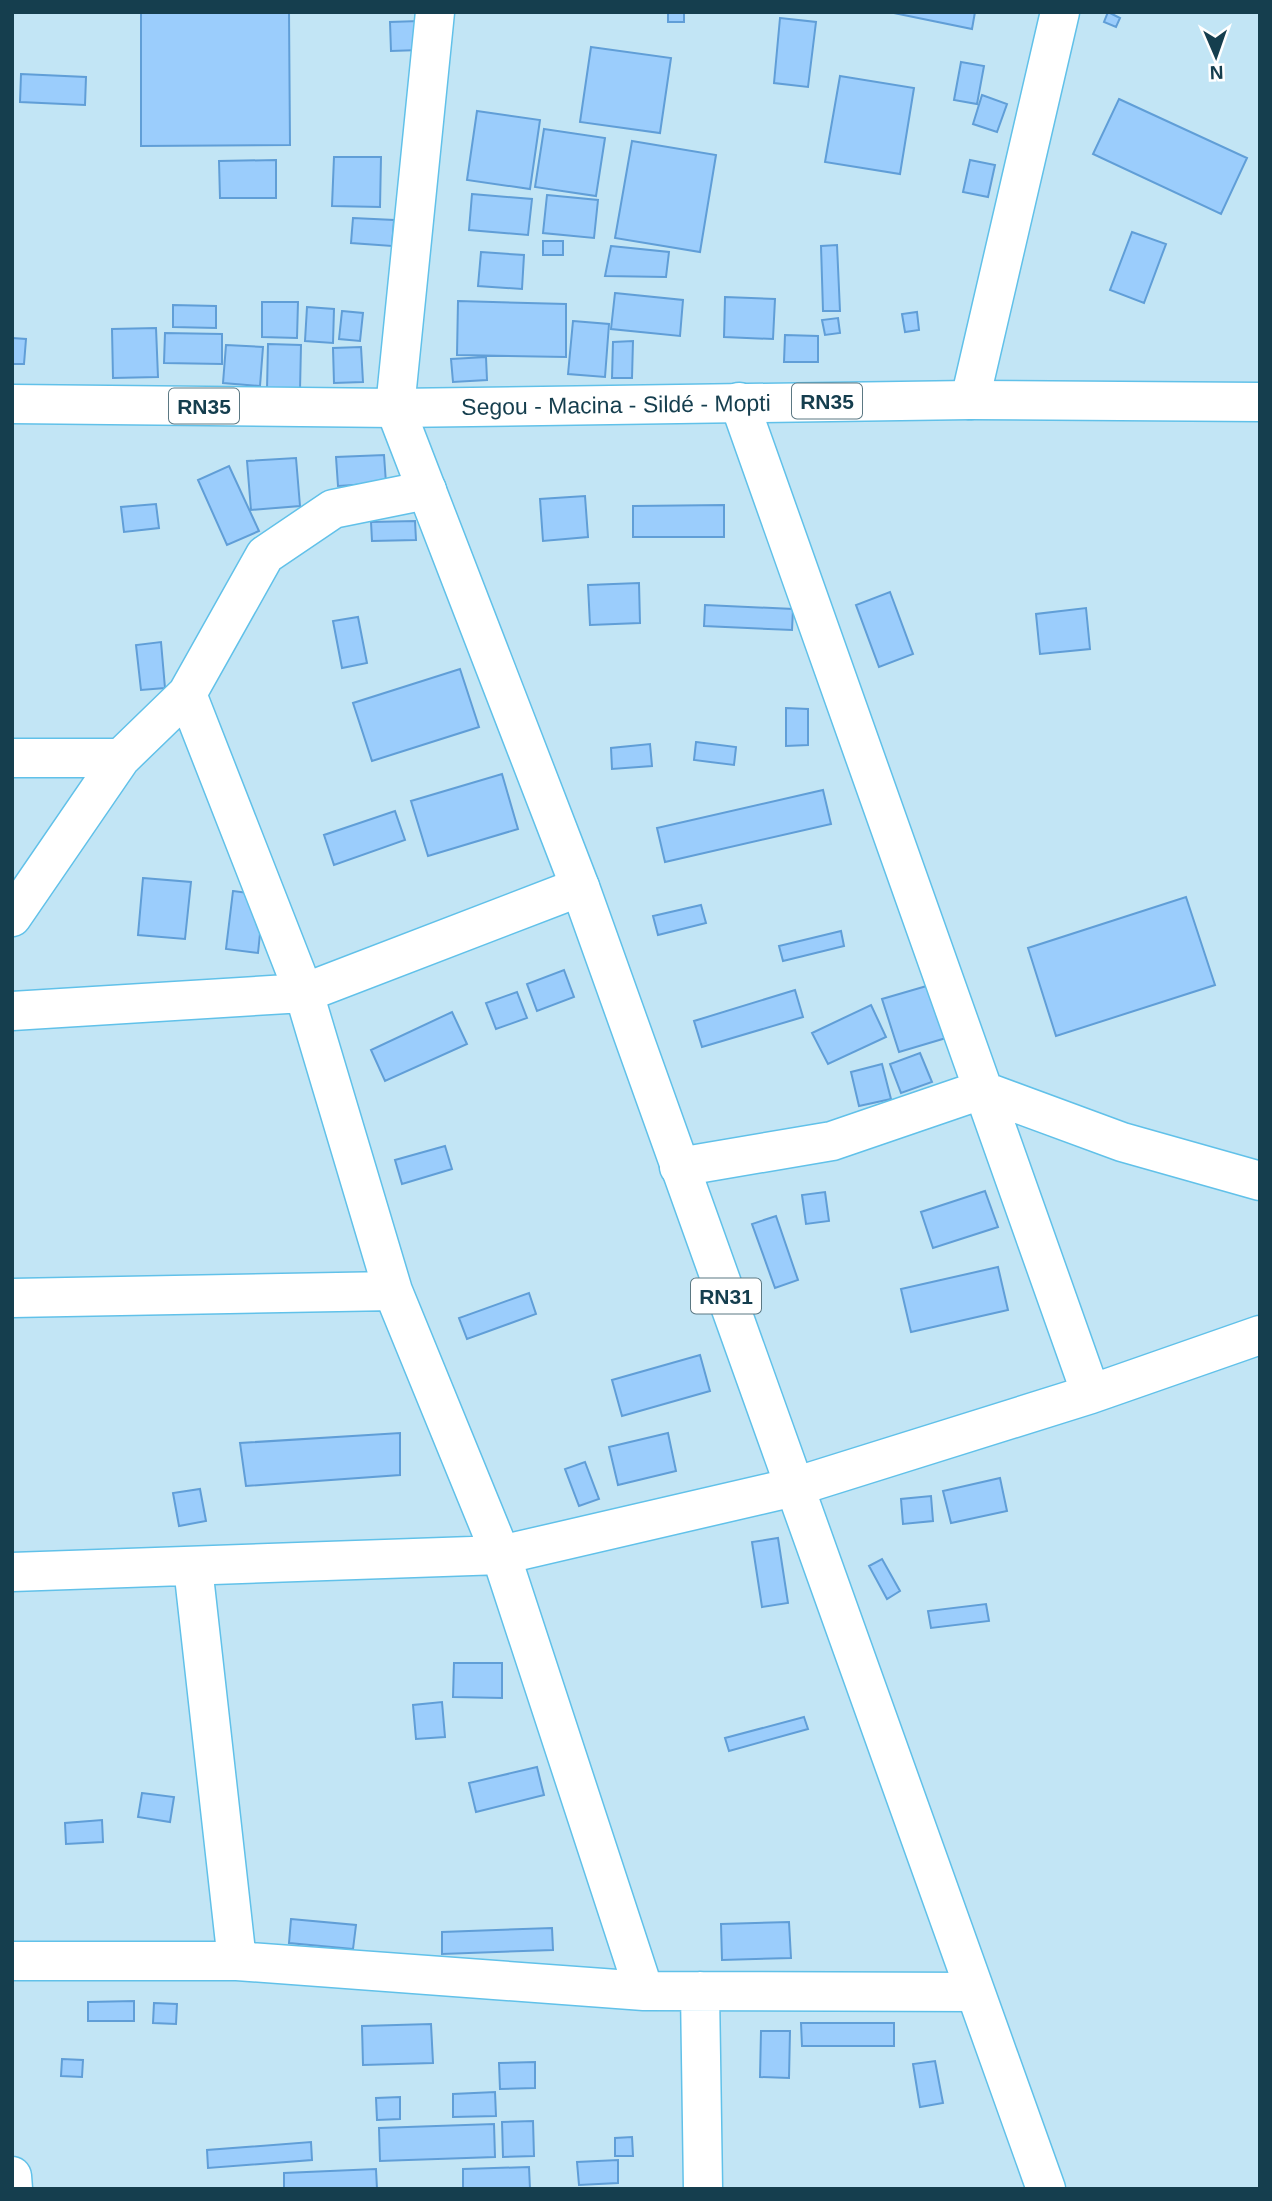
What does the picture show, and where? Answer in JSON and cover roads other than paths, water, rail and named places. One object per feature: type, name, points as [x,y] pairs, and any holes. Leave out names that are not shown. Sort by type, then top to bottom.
[{"type":"street","points":[[395,408],[435,12]]},
{"type":"street","points":[[970,400],[1060,12]]},
{"type":"street","name":"Segou - Macina - Sildé - Mopti","points":[[12,404],[395,408],[970,400],[1260,402]]},
{"type":"street","points":[[739,402],[1091,1395]]},
{"type":"street","name":"RN31","points":[[395,408],[580,887],[1046,2189]]},
{"type":"street","points":[[12,917],[121,758],[187,694],[265,555],[333,509],[427,490]]},
{"type":"street","points":[[187,694],[304,993],[393,1291],[502,1555],[644,1991]]},
{"type":"street","points":[[12,758],[121,758]]},
{"type":"street","points":[[12,1011],[304,993],[580,887]]},
{"type":"street","points":[[679,1167],[832,1140],[981,1090],[1122,1142],[1260,1181]]},
{"type":"street","points":[[12,1298],[393,1291]]},
{"type":"street","points":[[12,1572],[502,1555],[794,1487],[1091,1395],[1260,1335]]},
{"type":"street","points":[[193,1567],[237,1961]]},
{"type":"street","points":[[12,1961],[237,1961],[644,1991],[974,1992]]},
{"type":"street","points":[[699,1991],[703,2189]]},
{"type":"street","points":[[12,2176],[13,2189]]}]
